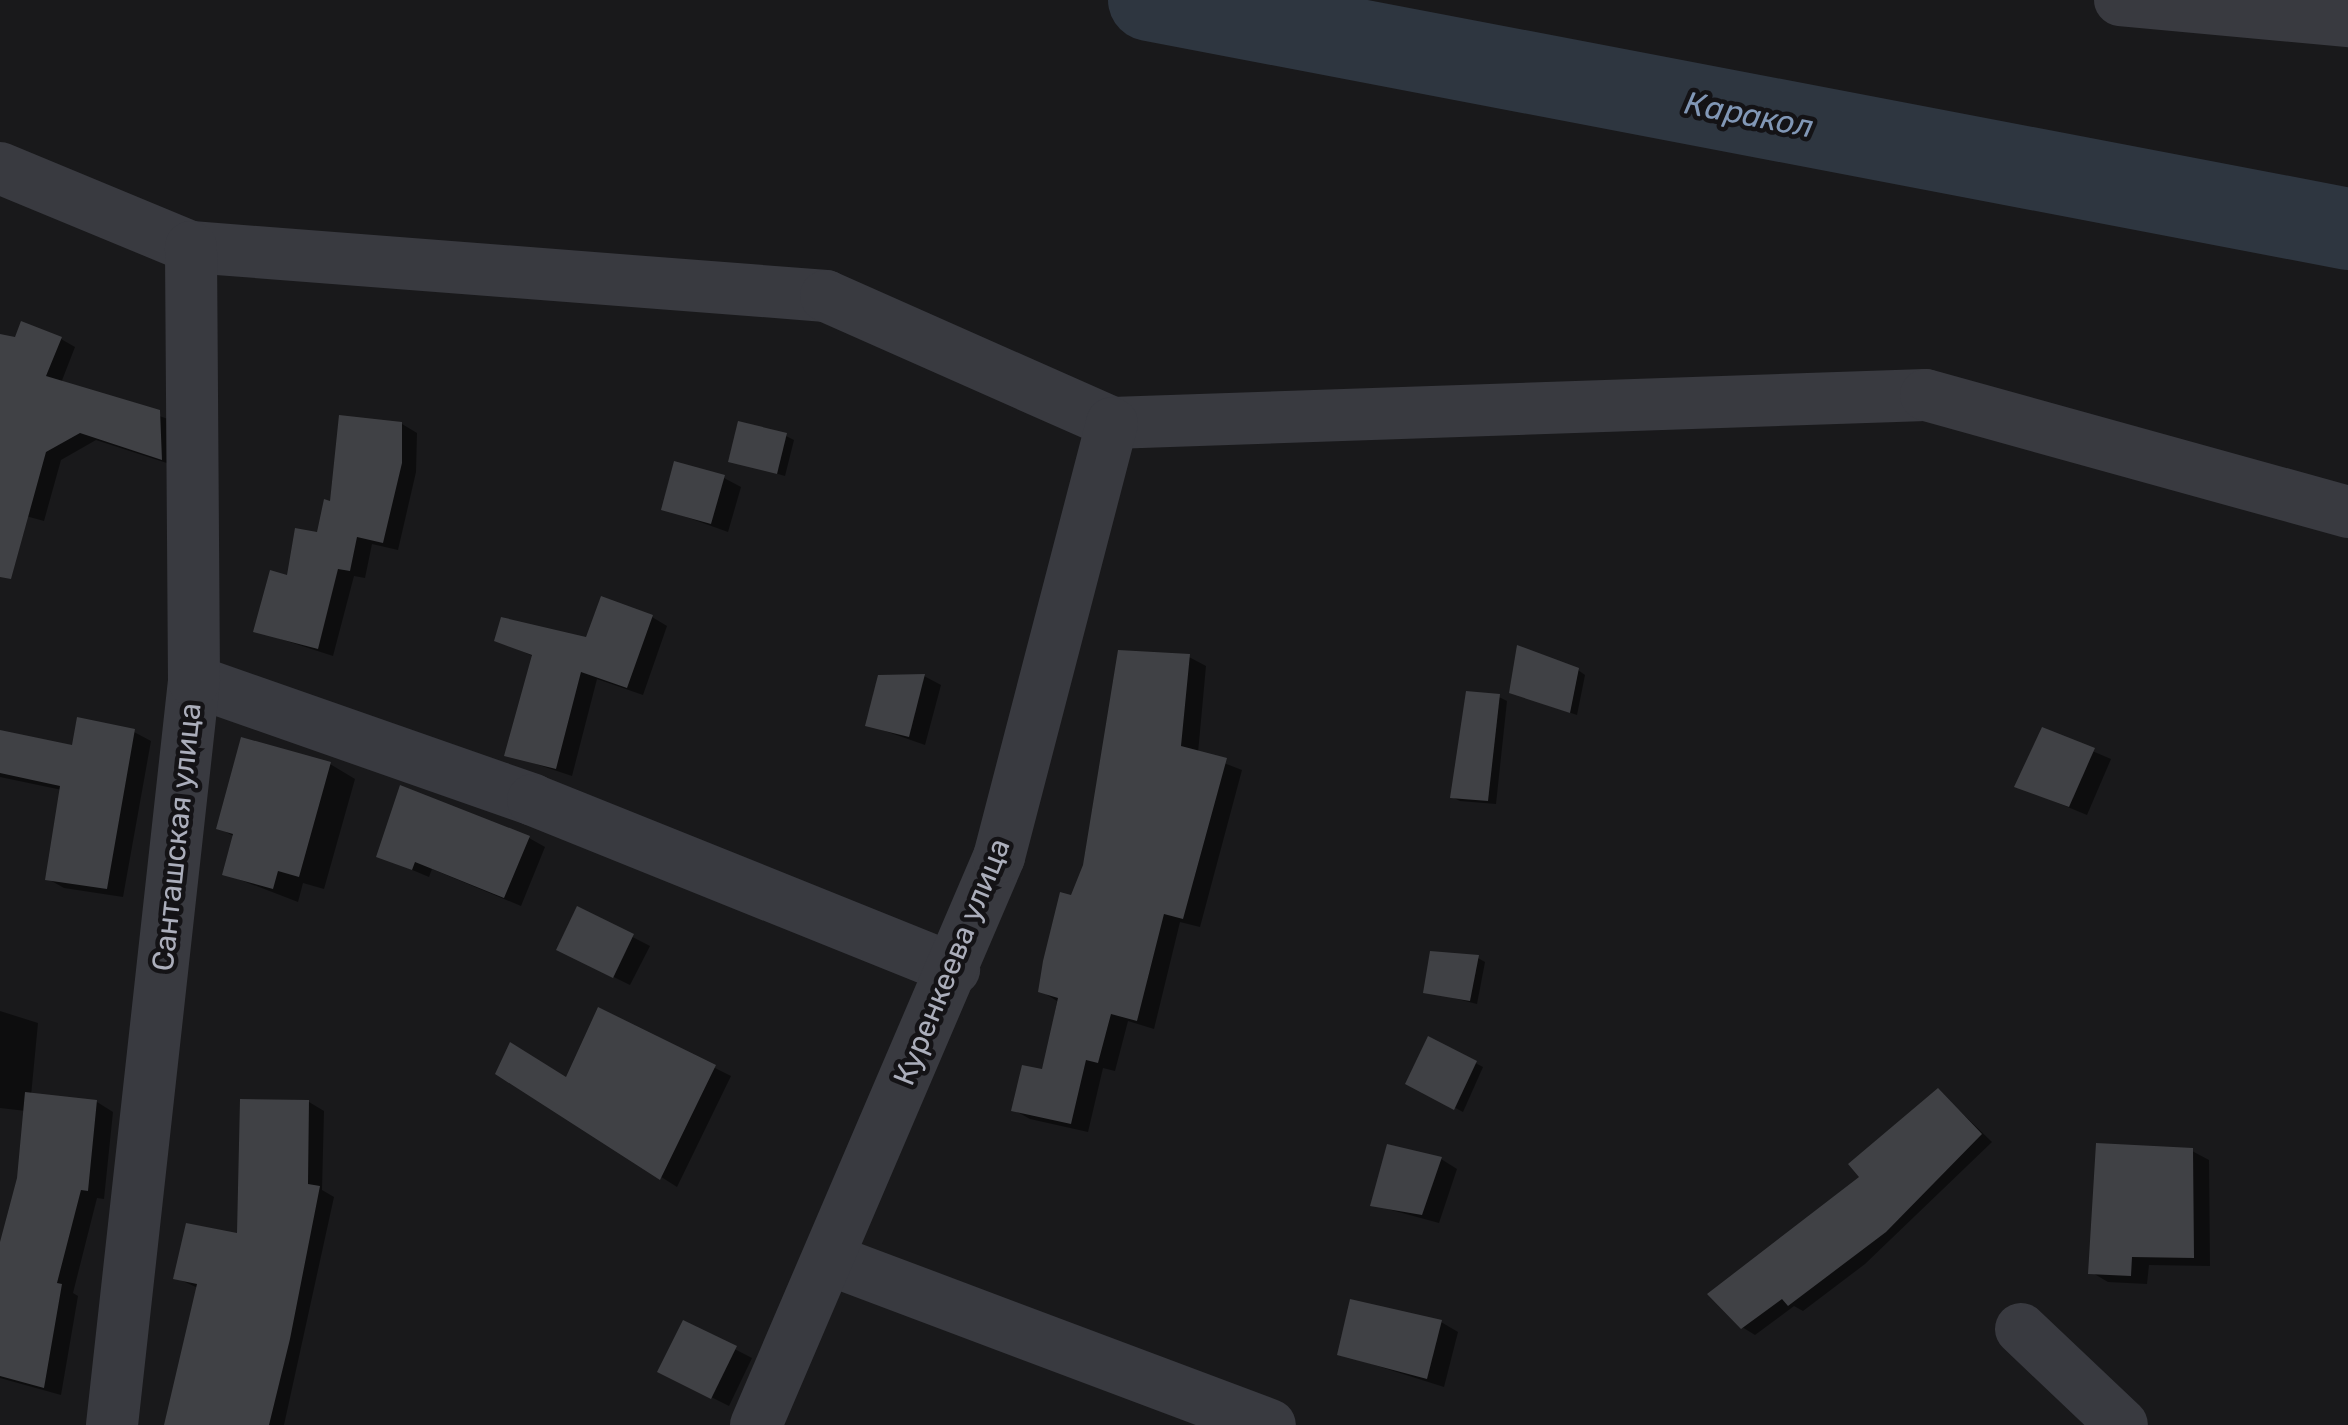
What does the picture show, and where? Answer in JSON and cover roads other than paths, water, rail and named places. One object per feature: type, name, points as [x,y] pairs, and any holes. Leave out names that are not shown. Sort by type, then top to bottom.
[{"type":"street","points":[[2120,0],[2348,22]]},
{"type":"street","points":[[0,168],[191,247],[826,296],[1112,423],[1926,395],[2348,512]]},
{"type":"street","name":"Санташская улица","points":[[112,1425],[194,681],[191,247]]},
{"type":"street","name":"Куренкеева улица","points":[[756,1425],[999,856],[1112,423]]},
{"type":"street","points":[[194,681],[533,800],[954,969]]},
{"type":"street","points":[[828,1259],[1270,1425]]},
{"type":"street","points":[[2021,1329],[2122,1425]]},
{"type":"waterway","name":"Каракол","points":[[1149,0],[2348,229]]}]
